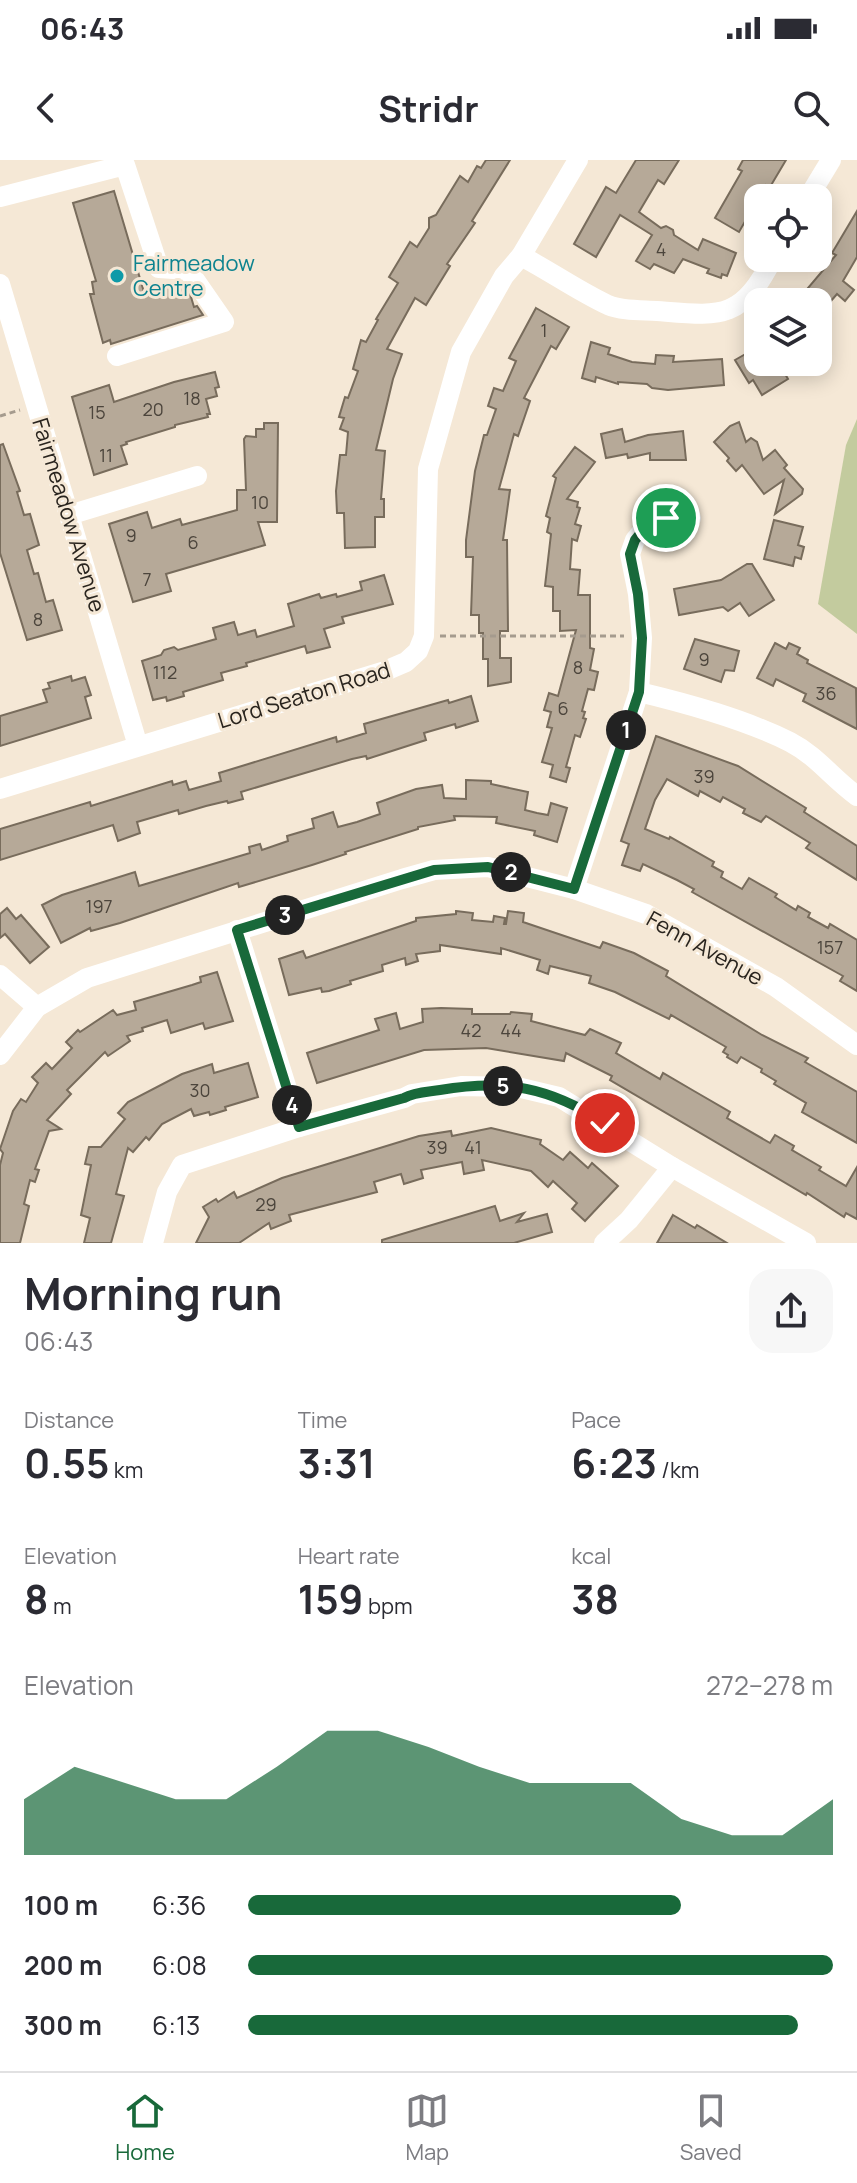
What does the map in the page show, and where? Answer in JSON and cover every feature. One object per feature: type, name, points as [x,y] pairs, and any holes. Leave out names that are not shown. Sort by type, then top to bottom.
[{"type":"street","points":[[424,636],[425,501],[431,455],[461,352],[504,276],[521,256],[578,160]]},
{"type":"street","points":[[816,184],[831,160]]},
{"type":"street","points":[[0,197],[125,165],[159,268],[188,270],[224,322],[117,356]]},
{"type":"street","points":[[521,256],[611,306],[700,315],[719,313],[737,306],[758,285],[765,272]]},
{"type":"street","name":"Fairmeadow Avenue","points":[[0,284],[138,746]]},
{"type":"street","points":[[69,515],[197,476]]},
{"type":"street","points":[[574,889],[639,692],[642,638],[630,554],[635,540],[644,529],[666,518],[691,518]]},
{"type":"street","name":"Lord Seaton Road","points":[[0,789],[385,671],[406,662],[418,651],[424,636]]},
{"type":"street","points":[[639,692],[690,705],[790,742],[822,763],[857,796]]},
{"type":"street","name":"Fenn Avenue","points":[[37,1007],[87,978],[110,969],[423,873],[463,866],[488,867],[574,889],[663,921],[776,987],[857,1045]]},
{"type":"street","points":[[237,930],[299,1127]]},
{"type":"street","points":[[0,975],[37,1007],[0,1055]]},
{"type":"street","points":[[153,1243],[167,1192],[182,1165],[412,1094],[461,1086],[517,1087],[559,1097],[672,1167],[806,1243]]},
{"type":"street","points":[[604,1243],[629,1220],[672,1167]]},
{"type":"path","points":[[424,636],[624,636]]},
{"type":"green space","points":[[857,419],[857,634],[818,604],[846,445]]},
{"type":"building","points":[[486,160],[510,160],[426,305],[415,298],[387,349],[402,354],[376,450],[385,451],[381,499],[384,499],[384,517],[375,517],[375,547],[345,548],[344,513],[337,513],[336,491],[340,455],[346,455],[348,432],[340,429],[344,418],[339,417],[358,371],[353,369],[361,340],[366,342],[398,283],[389,277],[410,242],[417,247],[429,228],[429,218],[436,215],[460,176],[468,182],[477,166],[481,168]]},
{"type":"building","points":[[636,160],[679,160],[664,184],[658,180],[639,212],[661,228],[666,226],[673,230],[674,235],[698,250],[703,239],[736,253],[727,276],[722,274],[721,278],[707,273],[709,269],[683,259],[674,273],[654,264],[650,269],[636,261],[652,235],[620,215],[596,257],[574,244],[606,187],[616,193]]},
{"type":"building","points":[[743,160],[786,160],[772,184],[744,184],[744,223],[739,232],[715,218],[742,171],[738,169]]},
{"type":"building","name":"Fairmeadow Centre","points":[[114,191],[144,292],[182,284],[194,307],[197,306],[203,315],[111,344],[110,340],[103,343],[90,294],[94,294],[92,282],[96,281],[73,203]]},
{"type":"building","points":[[857,211],[857,257],[843,281],[854,290],[845,301],[837,294],[832,300],[832,288],[808,288],[822,272],[832,272],[832,260],[836,255],[832,253]]},
{"type":"building","points":[[536,308],[569,327],[556,349],[551,346],[524,398],[530,401],[518,436],[514,434],[499,489],[510,490],[503,540],[507,540],[508,631],[500,631],[500,658],[511,658],[511,682],[488,686],[488,659],[483,659],[479,615],[471,615],[473,557],[466,557],[466,540],[475,471],[484,435],[487,435],[496,409],[488,406],[494,388],[503,391],[516,361],[509,358]]},
{"type":"building","points":[[591,342],[610,348],[608,354],[632,362],[655,364],[656,355],[674,356],[673,362],[722,359],[724,385],[668,390],[652,388],[647,384],[618,384],[596,377],[595,382],[582,378]]},
{"type":"building","points":[[744,355],[744,375],[735,360]]},
{"type":"building","points":[[215,372],[219,387],[215,388],[217,396],[206,399],[208,417],[126,442],[121,446],[127,464],[94,475],[72,397],[109,385],[114,402]]},
{"type":"building","points":[[745,376],[786,376],[788,379],[762,395],[753,380],[749,383]]},
{"type":"building","points":[[739,422],[746,442],[751,438],[757,442],[763,460],[775,450],[787,465],[784,468],[803,489],[802,494],[775,514],[784,480],[764,494],[742,465],[736,471],[714,442],[730,426]]},
{"type":"building","points":[[264,423],[278,423],[277,522],[258,522],[265,545],[166,574],[171,591],[133,602],[109,524],[147,512],[152,528],[180,519],[182,525],[237,510],[237,490],[246,490],[244,439],[246,436],[256,437],[256,429],[264,429]]},
{"type":"building","points":[[622,429],[625,442],[648,435],[683,431],[686,460],[650,460],[650,453],[628,458],[627,454],[606,458],[601,434]]},
{"type":"building","points":[[3,444],[20,491],[17,492],[24,515],[30,514],[39,545],[27,550],[34,574],[38,573],[46,602],[53,600],[62,630],[27,640],[0,553],[0,445]]},
{"type":"building","points":[[575,447],[595,462],[567,499],[578,502],[577,507],[580,508],[575,524],[581,526],[577,541],[572,539],[570,569],[580,570],[578,595],[590,595],[590,648],[594,649],[590,670],[598,672],[594,690],[588,689],[582,711],[586,719],[580,737],[575,735],[566,767],[570,768],[566,782],[550,777],[553,765],[542,762],[552,728],[547,727],[551,712],[544,710],[549,693],[558,696],[576,630],[560,631],[560,611],[553,611],[553,587],[545,586],[551,534],[547,532],[550,518],[546,516],[556,478],[553,476]]},
{"type":"building","points":[[774,520],[803,527],[798,545],[804,547],[801,559],[795,557],[793,566],[764,559]]},
{"type":"building","points":[[752,564],[774,600],[749,616],[740,603],[728,611],[723,607],[679,615],[674,589],[721,580]]},
{"type":"building","points":[[384,575],[393,604],[342,617],[344,623],[324,629],[330,647],[307,653],[305,646],[246,663],[247,666],[221,673],[223,680],[183,692],[184,696],[167,701],[166,697],[153,700],[142,661],[174,647],[178,650],[216,639],[213,628],[234,622],[238,635],[255,630],[257,637],[294,626],[288,604],[319,594],[321,598],[336,594],[337,597],[362,590],[360,582]]},
{"type":"building","points":[[695,639],[739,651],[734,671],[725,670],[721,682],[684,669]]},
{"type":"building","points":[[775,643],[786,649],[789,643],[800,648],[797,654],[808,660],[807,663],[856,688],[857,729],[803,701],[806,694],[776,679],[773,686],[757,678]]},
{"type":"building","points":[[71,676],[72,681],[85,677],[91,695],[85,697],[91,718],[0,746],[0,716],[47,702],[43,690],[50,688],[48,683]]},
{"type":"building","points":[[471,696],[478,721],[424,733],[426,740],[241,792],[243,799],[179,814],[178,810],[137,822],[140,833],[118,841],[113,825],[0,860],[0,829],[172,781],[173,785],[186,781],[189,790],[221,781],[219,773],[336,737],[337,742],[366,733],[364,724]]},
{"type":"building","points":[[656,736],[738,766],[806,808],[804,812],[857,846],[857,880],[806,848],[810,843],[766,816],[761,822],[723,797],[720,802],[700,791],[698,796],[667,779],[655,800],[645,829],[670,837],[714,862],[712,866],[723,872],[721,877],[742,889],[749,878],[777,894],[775,897],[796,910],[798,906],[810,913],[808,917],[828,928],[830,924],[857,940],[857,991],[840,981],[843,976],[692,892],[694,889],[643,864],[640,871],[622,865],[629,844],[621,841]]},
{"type":"building","points":[[466,780],[491,781],[491,784],[528,792],[525,810],[548,815],[551,803],[567,808],[557,842],[534,835],[535,831],[496,823],[497,817],[454,816],[455,820],[418,827],[312,865],[239,887],[238,883],[120,923],[91,931],[90,928],[61,943],[42,905],[62,895],[135,872],[139,886],[250,853],[249,847],[260,844],[262,850],[288,841],[287,836],[314,828],[312,819],[333,812],[338,827],[357,822],[380,814],[377,803],[416,789],[442,785],[444,798],[466,799]]},
{"type":"building","points":[[7,908],[16,919],[21,915],[49,947],[30,963],[5,934],[0,938],[0,914]]},
{"type":"building","points":[[456,911],[473,913],[472,920],[493,922],[494,916],[505,918],[504,924],[508,911],[524,913],[523,922],[600,948],[603,942],[634,953],[668,971],[666,976],[762,1035],[808,1058],[805,1062],[857,1092],[857,1143],[802,1112],[806,1103],[774,1084],[776,1081],[761,1072],[762,1069],[741,1057],[737,1063],[723,1052],[726,1047],[671,1015],[669,1019],[615,992],[589,983],[591,976],[550,966],[548,974],[537,970],[540,960],[501,948],[501,954],[440,945],[440,951],[416,954],[418,961],[406,965],[405,958],[382,965],[383,971],[350,981],[351,984],[329,991],[322,992],[321,988],[289,995],[279,959],[303,951],[306,958],[416,921],[416,918],[456,914]]},
{"type":"building","points":[[217,972],[233,1021],[205,1029],[203,1023],[171,1033],[167,1020],[142,1028],[143,1031],[127,1036],[130,1041],[108,1056],[105,1052],[67,1090],[71,1094],[47,1120],[61,1129],[49,1131],[35,1169],[39,1170],[35,1182],[30,1180],[24,1204],[29,1206],[20,1243],[0,1243],[0,1165],[3,1153],[0,1149],[13,1111],[21,1099],[26,1102],[38,1083],[32,1077],[46,1063],[52,1069],[72,1048],[66,1042],[78,1030],[80,1032],[113,1010],[117,1015],[136,1010],[134,1002],[201,982],[200,977]]},
{"type":"building","points":[[422,1009],[472,1009],[472,1014],[532,1014],[531,1021],[585,1035],[590,1029],[621,1043],[616,1053],[660,1079],[663,1073],[730,1112],[727,1118],[770,1143],[775,1135],[794,1146],[792,1150],[821,1167],[819,1170],[846,1186],[857,1167],[857,1219],[846,1213],[844,1217],[610,1080],[612,1076],[566,1053],[564,1061],[486,1048],[424,1050],[317,1083],[307,1053],[379,1030],[375,1019],[396,1013],[400,1029],[423,1022]]},
{"type":"building","points":[[248,1063],[258,1097],[210,1115],[209,1112],[194,1116],[191,1109],[162,1124],[149,1140],[146,1137],[133,1152],[128,1148],[116,1194],[124,1196],[111,1243],[84,1243],[90,1218],[81,1215],[91,1165],[85,1164],[89,1147],[101,1147],[125,1119],[118,1113],[128,1102],[182,1074],[212,1064],[214,1073]]},
{"type":"building","points":[[491,1128],[541,1140],[540,1144],[563,1160],[570,1152],[588,1168],[592,1163],[618,1186],[585,1221],[572,1209],[577,1203],[553,1181],[548,1187],[531,1171],[482,1160],[484,1170],[464,1174],[462,1162],[421,1170],[423,1178],[404,1184],[401,1174],[374,1182],[377,1192],[289,1215],[291,1221],[271,1229],[269,1223],[239,1243],[196,1243],[209,1217],[203,1207],[216,1199],[218,1202],[234,1192],[237,1198],[282,1178],[419,1136],[451,1131],[452,1136]]},
{"type":"building","points":[[495,1206],[500,1221],[524,1213],[517,1222],[547,1214],[552,1232],[514,1243],[382,1243],[382,1240]]},
{"type":"building","points":[[673,1215],[695,1228],[697,1225],[727,1243],[657,1243]]},
{"type":"place","name":"Fairmeadow Centre","points":[[117,276]]},
{"type":"route","points":[[605,1123],[559,1097],[535,1089],[461,1086],[412,1094],[299,1127],[237,930],[402,879],[463,866],[488,867],[574,889],[639,692],[642,638],[630,554],[635,540],[644,529],[666,518]]}]
